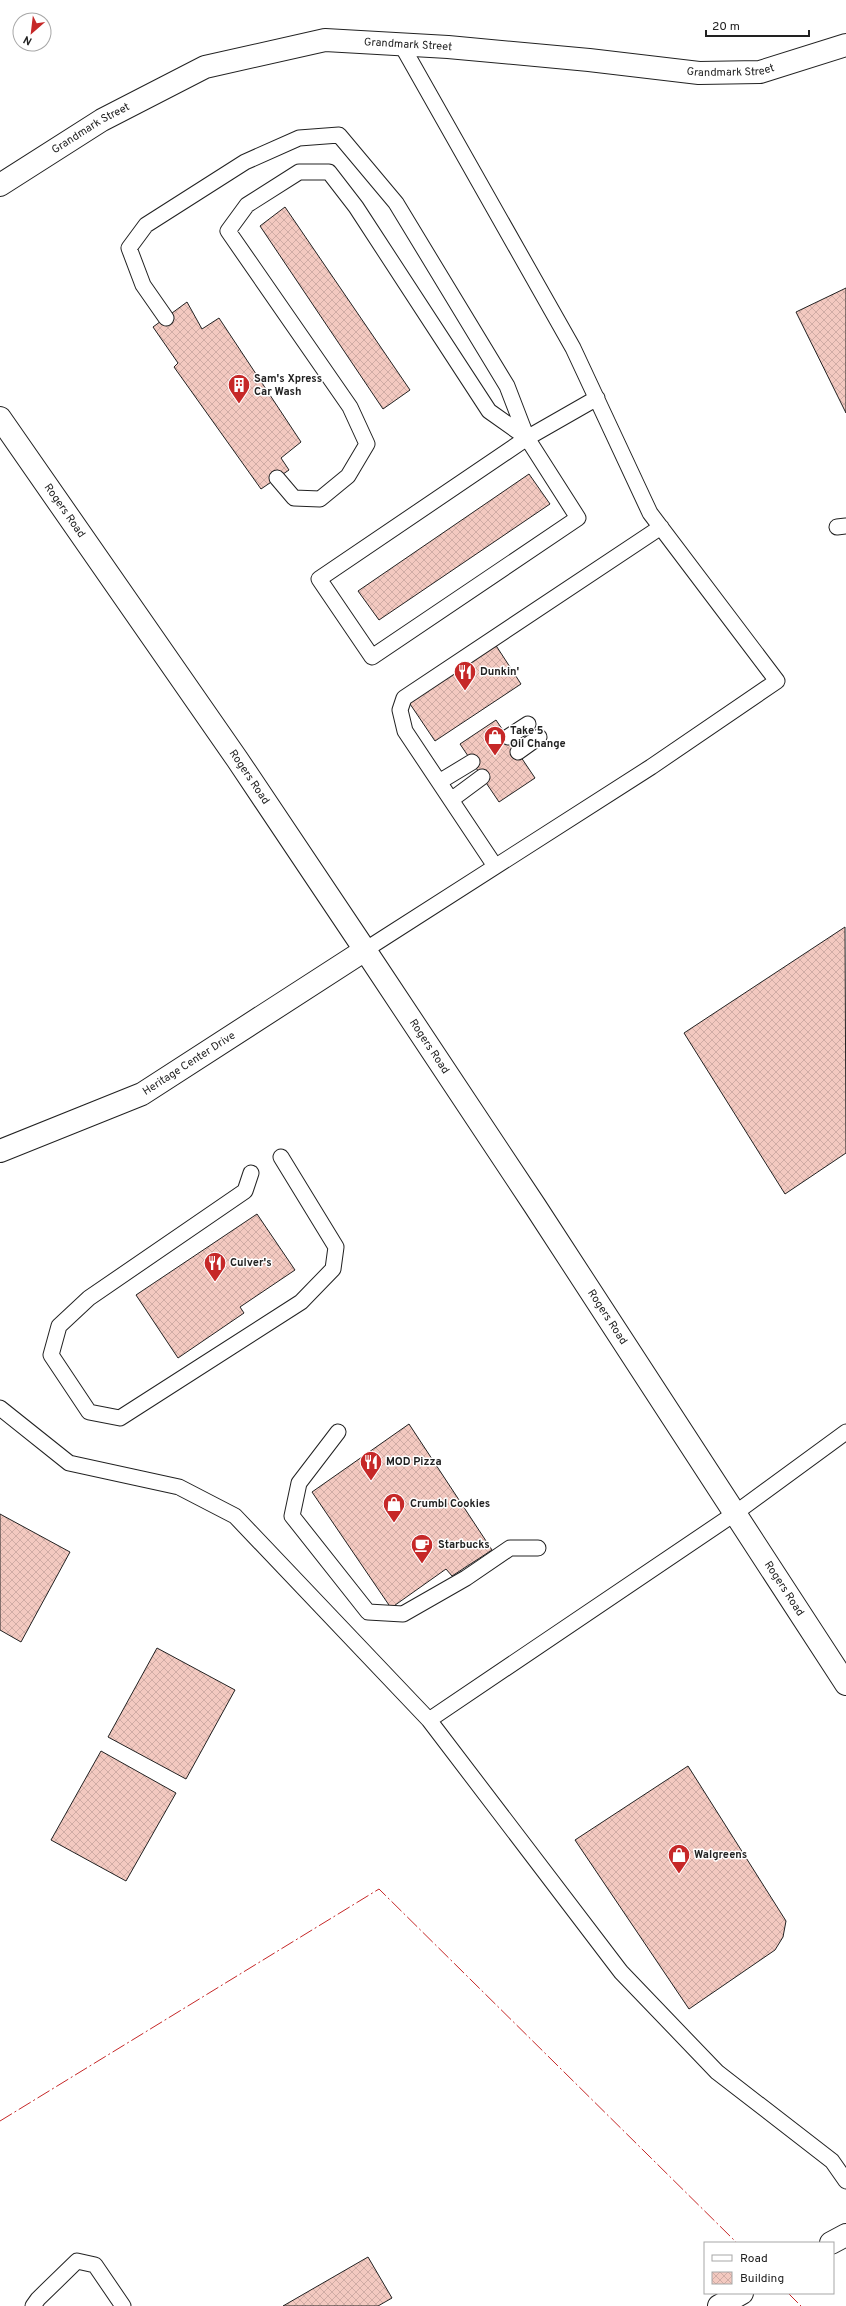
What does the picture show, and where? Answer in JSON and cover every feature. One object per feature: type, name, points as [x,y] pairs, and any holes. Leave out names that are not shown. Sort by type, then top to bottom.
[{"type":"main road","name":"Grandmark Street","points":[[0,185],[102,120],[205,68],[325,40],[401,44],[589,60],[699,73],[760,72],[846,45]]},
{"type":"main road","name":"Rogers Road","points":[[0,418],[237,759],[365,950],[535,1206],[846,1684]]},
{"type":"main road","name":"Heritage Center Drive","points":[[0,1151],[142,1094],[365,950]]},
{"type":"main road","points":[[833,2242],[846,2235]]},
{"type":"main road","points":[[719,2306],[740,2294]]},
{"type":"lane","points":[[365,950],[652,767],[777,681],[650,513],[573,348],[401,44]]},
{"type":"lane","points":[[166,318],[143,285],[129,248],[146,225],[245,162],[299,138],[339,135],[396,203],[507,386],[527,438],[578,518],[372,657],[320,579],[527,438],[597,398]]},
{"type":"lane","points":[[277,478],[294,498],[320,499],[348,476],[367,444],[350,407],[228,231],[247,205],[299,172],[329,172],[356,207],[489,411],[527,438]]},
{"type":"lane","points":[[496,866],[405,731],[400,710],[404,698],[661,527]]},
{"type":"lane","points":[[508,737],[528,724]]},
{"type":"lane","points":[[518,752],[539,736]]},
{"type":"lane","points":[[439,782],[472,762]]},
{"type":"lane","points":[[451,800],[482,777]]},
{"type":"lane","points":[[250,1173],[245,1191],[89,1298],[58,1326],[51,1355],[89,1412],[120,1418],[302,1302],[333,1269],[336,1247],[281,1157]]},
{"type":"lane","points":[[0,1408],[69,1463],[178,1487],[234,1516],[429,1720],[621,1972],[717,2072],[832,2161],[846,2181]]},
{"type":"lane","points":[[338,1432],[299,1483],[292,1516],[368,1612],[403,1614],[466,1578],[510,1548],[538,1548]]},
{"type":"lane","points":[[429,1720],[734,1514],[846,1432]]},
{"type":"lane","points":[[33,2306],[38,2299],[77,2261],[95,2265],[123,2306]]},
{"type":"building","points":[[285,207],[410,390],[383,409],[260,226]]},
{"type":"building","points":[[846,288],[846,413],[796,312]]},
{"type":"building","name":"Sam's Xpress Car Wash","points":[[187,302],[202,329],[219,318],[301,442],[281,458],[289,470],[261,489],[174,367],[178,363],[153,327]]},
{"type":"building","points":[[529,474],[550,504],[379,620],[358,591]]},
{"type":"building","name":"Dunkin'","points":[[495,644],[521,684],[435,741],[408,701]]},
{"type":"building","name":"Take 5 Oil Change","points":[[496,720],[535,778],[499,802],[460,744]]},
{"type":"building","points":[[845,927],[846,1153],[785,1194],[684,1033]]},
{"type":"building","name":"Culver's","points":[[257,1214],[295,1270],[240,1307],[244,1313],[178,1358],[136,1295]]},
{"type":"building","points":[[409,1424],[492,1550],[452,1576],[446,1569],[391,1608],[312,1492]]},
{"type":"building","points":[[0,1514],[70,1552],[21,1642],[0,1630]]},
{"type":"building","points":[[157,1648],[235,1690],[186,1779],[108,1737]]},
{"type":"building","points":[[101,1751],[176,1793],[126,1881],[51,1840]]},
{"type":"building","name":"Walgreens","points":[[688,1766],[786,1921],[783,1937],[775,1950],[689,2009],[575,1840]]},
{"type":"building","points":[[368,2257],[392,2298],[378,2306],[283,2306]]},
{"type":"power","points":[[0,2121],[379,1889],[736,2242]]},
{"type":"power","points":[[789,2294],[801,2306]]},
{"type":"place","name":"Sam's Xpress Car Wash","points":[[239,404]]},
{"type":"place","name":"Dunkin'","points":[[465,692]]},
{"type":"place","name":"Take 5 Oil Change","points":[[495,756]]},
{"type":"place","name":"Culver's","points":[[215,1282]]},
{"type":"place","name":"MOD Pizza","points":[[371,1482]]},
{"type":"place","name":"Crumbl Cookies","points":[[394,1524]]},
{"type":"place","name":"Starbucks","points":[[422,1564]]},
{"type":"place","name":"Walgreens","points":[[679,1874]]}]
